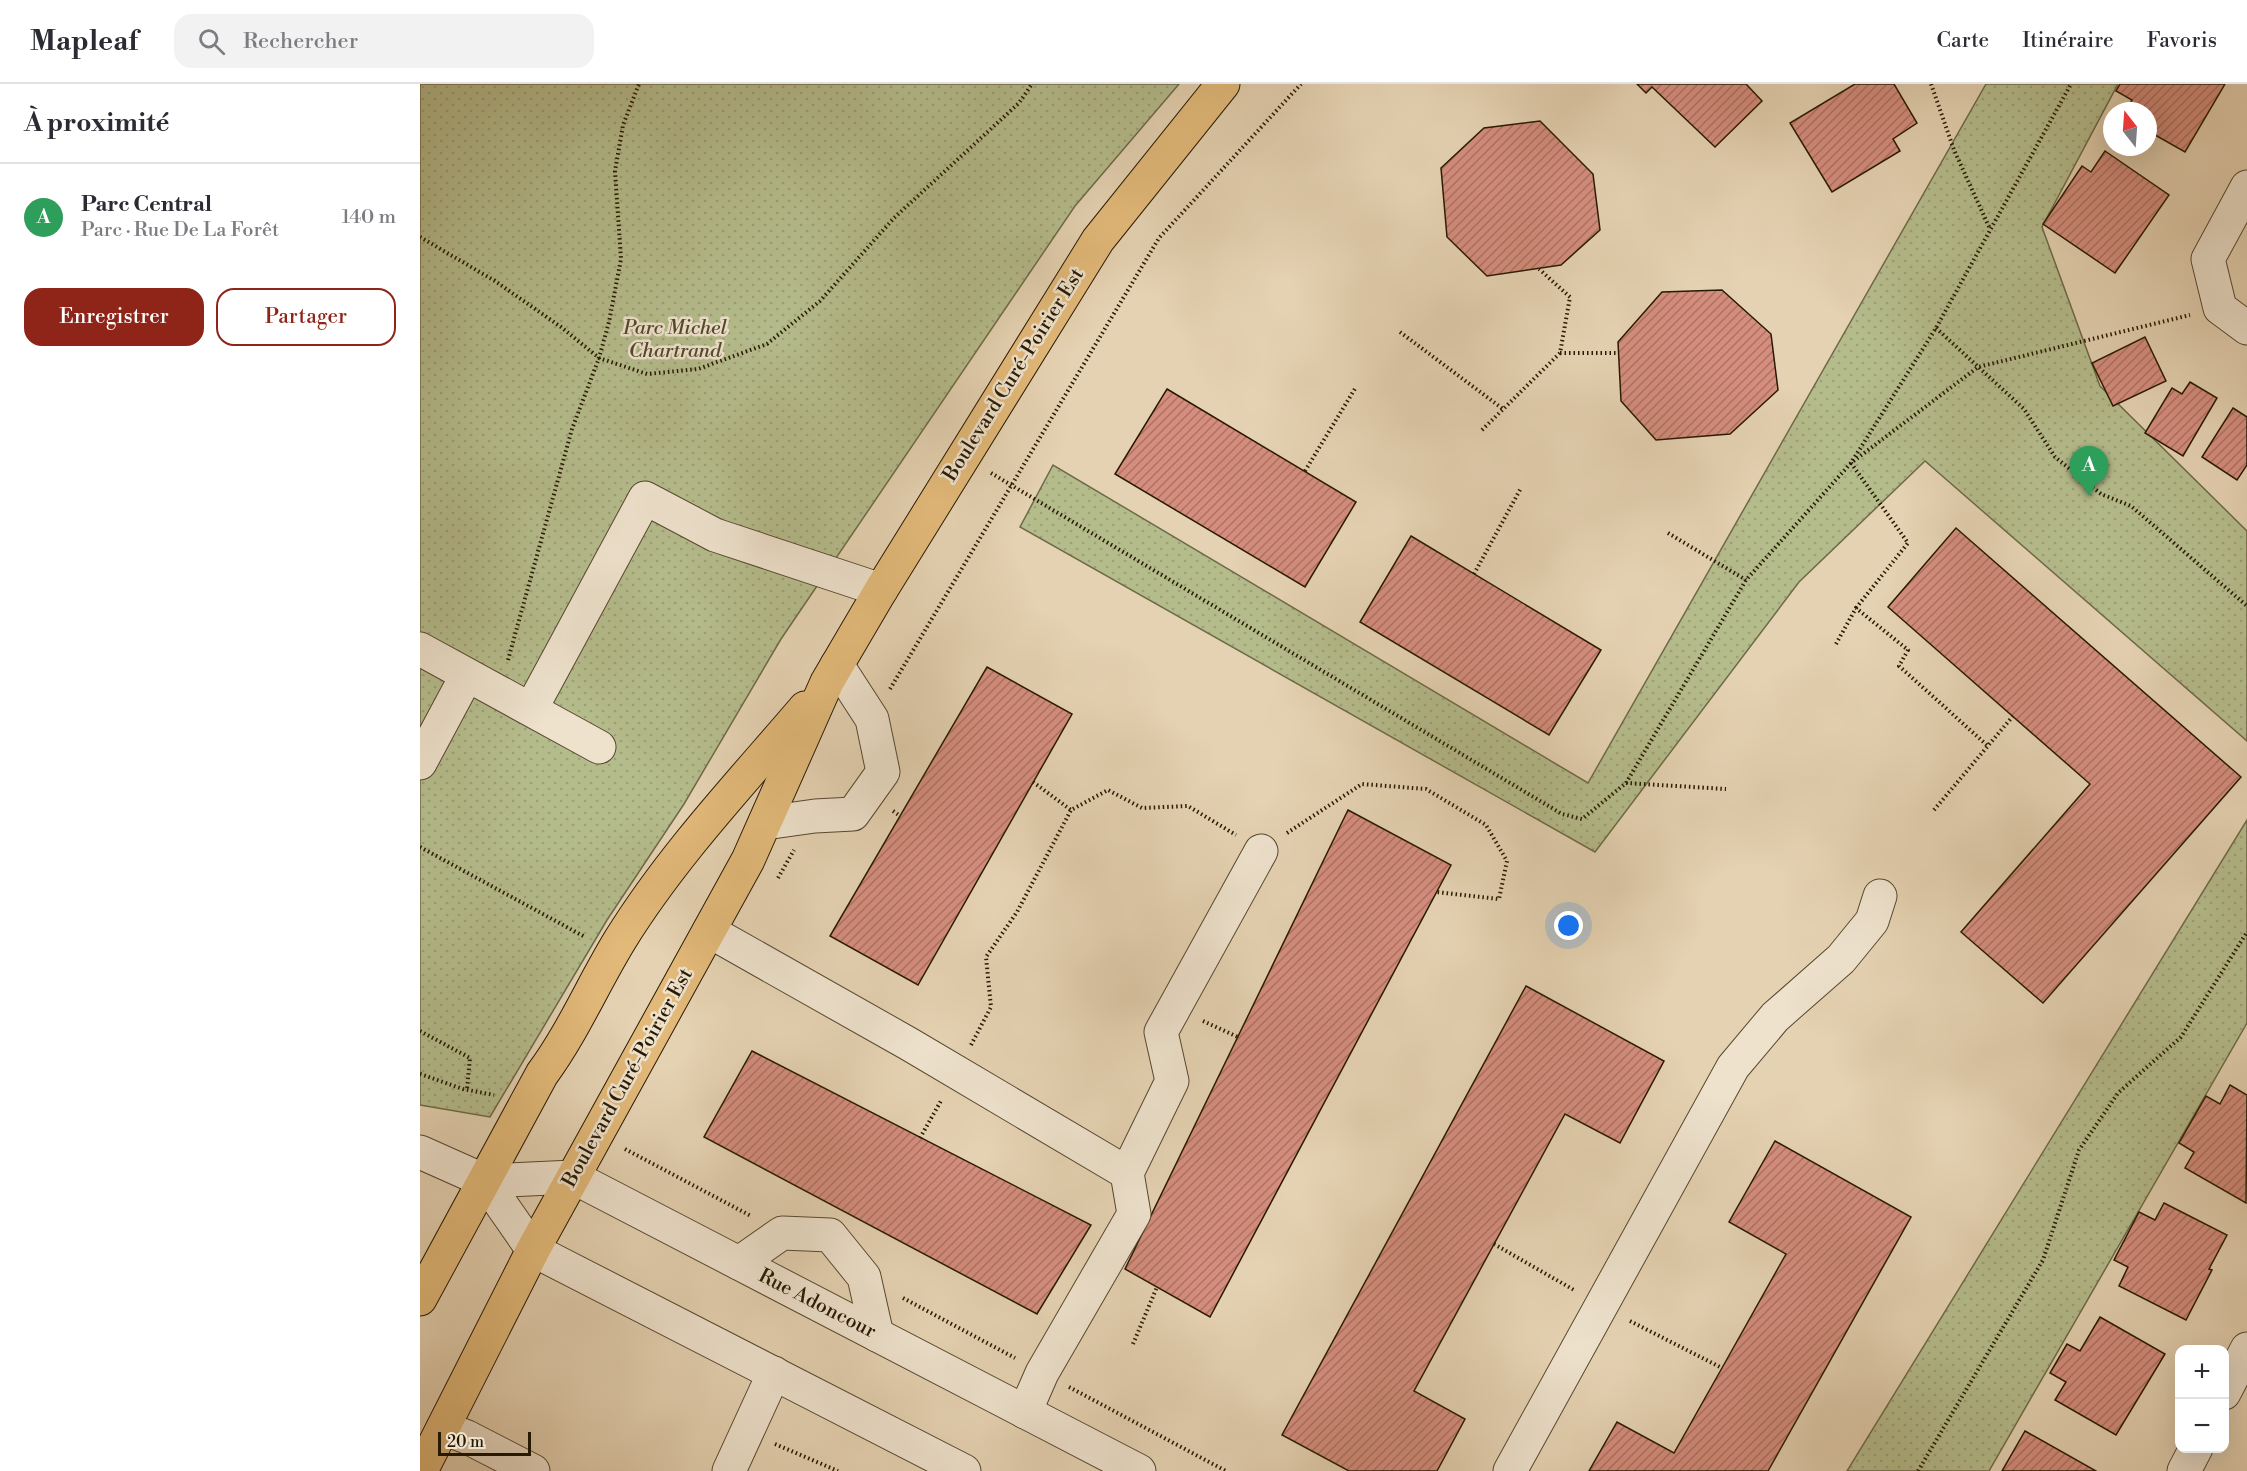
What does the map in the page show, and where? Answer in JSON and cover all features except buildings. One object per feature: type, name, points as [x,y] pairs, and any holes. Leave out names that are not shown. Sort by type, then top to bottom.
[{"type":"main road","name":"Boulevard Curé-Poirier Est","points":[[422,1471],[533,1250],[748,860],[832,674],[881,590],[1098,240],[1223,84]]},
{"type":"main road","name":"Boulevard Curé-Poirier Est","points":[[420,1299],[542,1074],[556,1056],[613,953],[678,857],[832,674]]},
{"type":"street","points":[[2247,187],[2208,259],[2220,308],[2247,328]]},
{"type":"street","points":[[531,710],[645,498],[715,536],[881,590]]},
{"type":"street","points":[[420,649],[599,747]]},
{"type":"street","points":[[765,823],[815,816],[853,814],[883,772],[872,719],[832,674]]},
{"type":"street","points":[[420,762],[467,675]]},
{"type":"street","points":[[1025,1412],[1042,1373],[1134,1214],[1127,1173],[1172,1081],[1161,1032],[1261,851]]},
{"type":"street","points":[[1510,1471],[1733,1067],[1775,1017],[1841,959],[1872,921],[1880,896]]},
{"type":"street","points":[[709,931],[957,1072],[1127,1173]]},
{"type":"street","name":"Rue Adoncour","points":[[420,1152],[485,1181],[573,1177],[1139,1471]]},
{"type":"street","points":[[485,1181],[533,1250],[964,1471]]},
{"type":"street","points":[[739,1263],[782,1233],[830,1235],[864,1277],[877,1335]]},
{"type":"street","points":[[2229,1383],[2247,1349]]},
{"type":"street","points":[[729,1471],[774,1373]]},
{"type":"street","points":[[443,1428],[467,1437],[533,1471]]},
{"type":"street","points":[[2184,1471],[2194,1453]]},
{"type":"path","points":[[499,692],[572,429],[609,322],[621,259],[615,171],[623,125],[639,84]]},
{"type":"path","points":[[420,237],[495,281],[561,327],[598,358],[646,374],[698,369],[767,344],[820,301],[894,218],[1019,103],[1032,84]]},
{"type":"path","points":[[1930,84],[1954,150],[1990,230]]},
{"type":"path","points":[[1011,486],[1562,814],[1582,819],[1626,783],[1746,580],[1851,463],[1936,328],[2071,84]]},
{"type":"path","points":[[1482,430],[1560,353],[1570,297],[1539,268]]},
{"type":"path","points":[[1851,463],[1978,366],[2220,308]]},
{"type":"path","points":[[1936,328],[2024,409],[2055,457],[2101,494],[2131,507],[2247,606]]},
{"type":"path","points":[[1400,332],[1503,409]]},
{"type":"path","points":[[1560,353],[1619,353]]},
{"type":"path","points":[[1305,471],[1356,387]]},
{"type":"path","points":[[1836,644],[1856,608],[1908,543],[1851,463]]},
{"type":"path","points":[[1474,574],[1521,488]]},
{"type":"path","points":[[1668,533],[1746,580]]},
{"type":"path","points":[[1856,608],[1908,650],[1899,666],[1988,746]]},
{"type":"path","points":[[1934,810],[2013,716]]},
{"type":"path","points":[[1033,782],[1071,810]]},
{"type":"path","points":[[1626,783],[1726,789]]},
{"type":"path","points":[[920,1138],[991,1007],[986,957],[1017,912],[1071,810],[1108,790],[1142,808],[1188,806],[1261,851],[1362,784],[1426,789],[1486,825],[1507,861],[1499,899],[1436,892]]},
{"type":"path","points":[[420,847],[613,953]]},
{"type":"path","points":[[1918,1471],[2043,1260],[2079,1150],[2118,1093],[2181,1037],[2247,932]]},
{"type":"path","points":[[420,1031],[470,1058],[467,1089]]},
{"type":"path","points":[[420,1074],[478,1092]]},
{"type":"path","points":[[1132,1344],[1157,1287]]},
{"type":"path","points":[[747,1432],[838,1471]]},
{"type":"green space","name":"Parc Michel Chartrand","points":[[420,84],[1179,84],[1075,206],[781,639],[684,804],[607,920],[490,1117],[420,1105]]},
{"type":"green space","points":[[1986,84],[2118,84],[2108,102],[2103,102],[2103,112],[2042,227],[2100,386],[2247,531],[2247,741],[1925,461],[1799,582],[1595,852],[1020,527],[1053,465],[1588,783]]},
{"type":"green space","points":[[2247,820],[2247,1023],[1989,1471],[1847,1471]]},
{"type":"place","name":"Parc Central","points":[[2089,496]]}]
